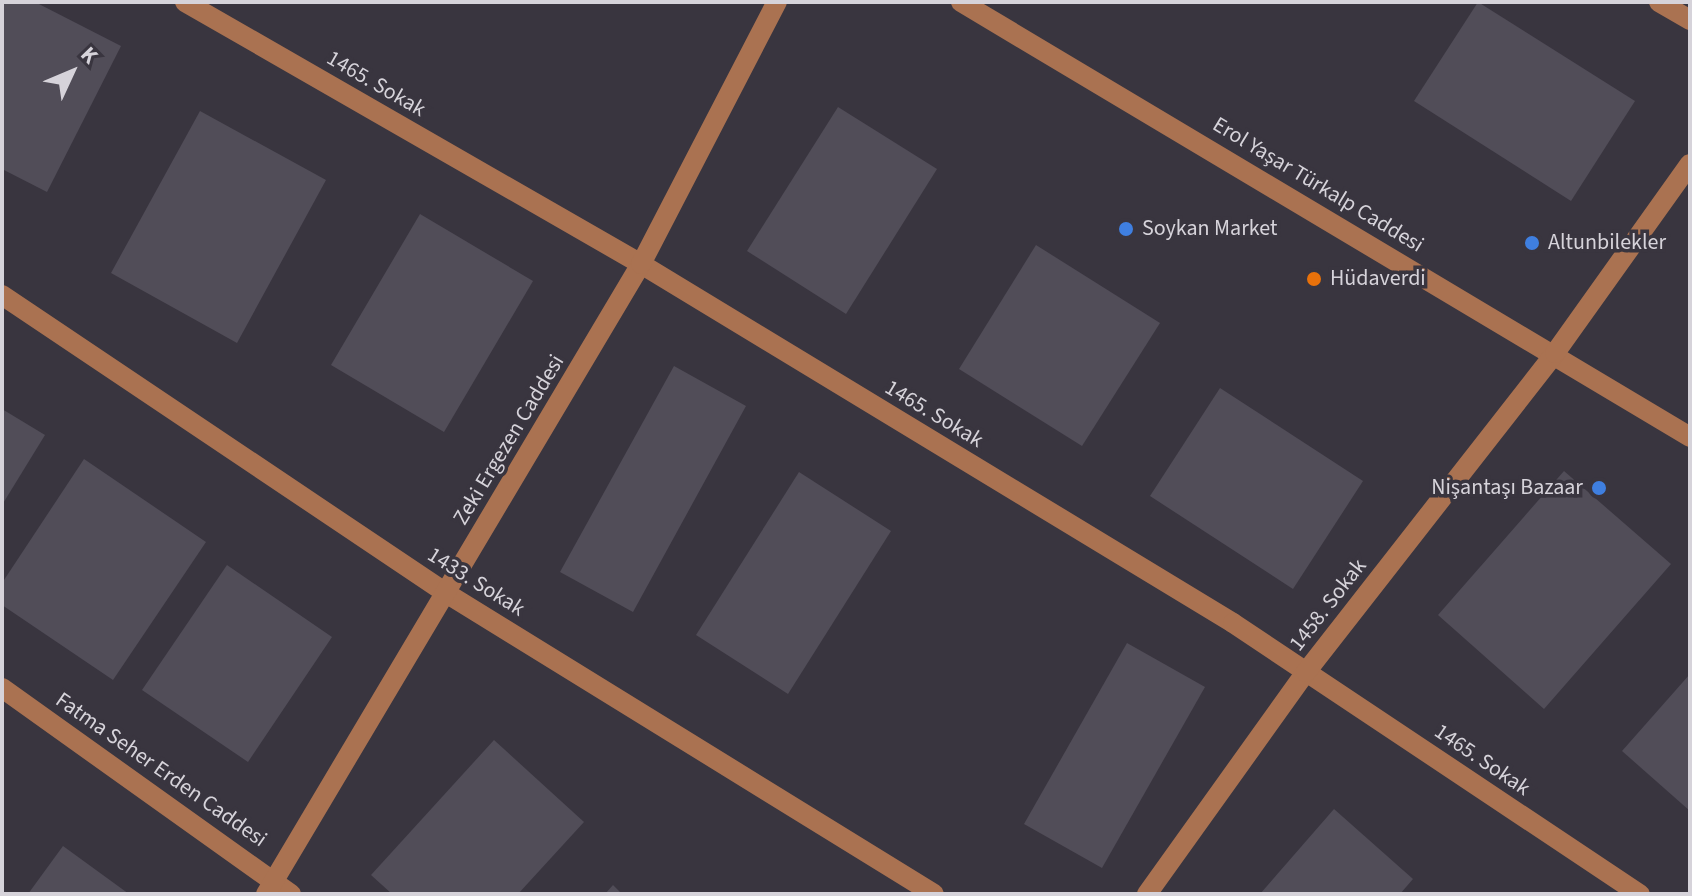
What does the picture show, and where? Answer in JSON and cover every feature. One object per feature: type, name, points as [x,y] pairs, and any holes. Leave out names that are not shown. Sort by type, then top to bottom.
[{"type":"street","name":"1465. Sokak","points":[[185,2],[641,264],[1306,672],[1640,894]]},
{"type":"street","name":"Zeki Ergezen Caddesi","points":[[278,890],[446,593],[641,264],[777,2]]},
{"type":"street","name":"Erol Yaşar Türkalp Caddesi","points":[[961,2],[1555,353],[1690,437]]},
{"type":"street","points":[[1659,2],[1690,20]]},
{"type":"street","name":"1458. Sokak","points":[[1147,894],[1306,672],[1555,353],[1690,164]]},
{"type":"street","name":"1433. Sokak","points":[[2,295],[446,593],[934,894]]},
{"type":"street","name":"Fatma Seher Erden Caddesi","points":[[2,688],[278,890]]},
{"type":"building","points":[[2,2],[35,2],[121,46],[47,192],[2,169]]},
{"type":"building","points":[[1478,2],[1635,101],[1571,201],[1414,101]]},
{"type":"building","points":[[838,107],[937,169],[846,314],[747,251]]},
{"type":"building","points":[[200,111],[326,180],[237,343],[111,273]]},
{"type":"building","points":[[420,214],[533,281],[444,432],[331,365]]},
{"type":"building","points":[[1036,245],[1160,323],[1082,446],[959,369]]},
{"type":"building","points":[[674,366],[746,406],[633,612],[560,572]]},
{"type":"building","points":[[1220,388],[1363,481],[1293,589],[1150,496]]},
{"type":"building","points":[[2,409],[45,435],[2,505]]},
{"type":"building","points":[[84,459],[206,542],[113,680],[2,605],[2,583]]},
{"type":"building","points":[[1564,471],[1671,564],[1544,709],[1438,615]]},
{"type":"building","points":[[799,472],[891,531],[788,694],[696,635]]},
{"type":"building","points":[[227,565],[332,637],[248,762],[142,690]]},
{"type":"building","points":[[1127,643],[1205,687],[1102,868],[1024,824]]},
{"type":"building","points":[[1690,674],[1690,811],[1622,751]]},
{"type":"building","points":[[494,740],[584,822],[518,894],[392,894],[371,875]]},
{"type":"building","points":[[1334,809],[1413,879],[1400,894],[1260,894]]},
{"type":"building","points":[[63,846],[129,894],[28,894]]},
{"type":"building","points":[[613,885],[622,894],[605,894]]},
{"type":"place","name":"Soykan Market","points":[[1126,229]]},
{"type":"place","name":"Altunbilekler","points":[[1532,243]]},
{"type":"place","name":"Hüdaverdi","points":[[1314,279]]},
{"type":"place","name":"Nişantaşı Bazaar","points":[[1599,488]]}]
